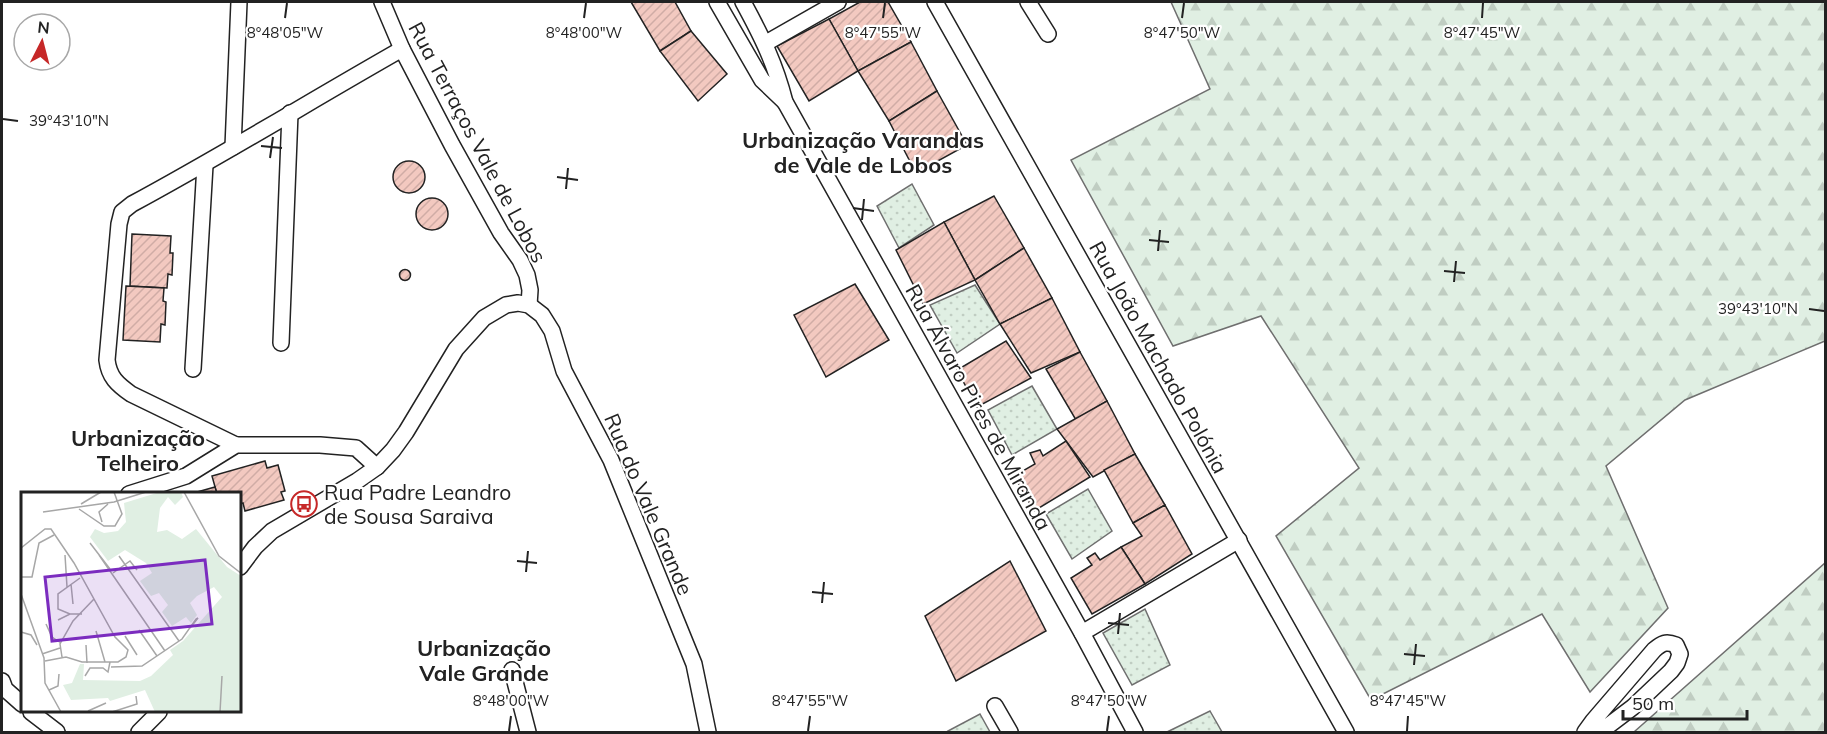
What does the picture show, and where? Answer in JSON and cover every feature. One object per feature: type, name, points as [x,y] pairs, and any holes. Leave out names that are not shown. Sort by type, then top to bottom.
[{"type":"street","points":[[233,147],[239,2]]},
{"type":"street","name":"Rua Terraços Vale de Lobos","points":[[382,2],[402,49],[501,233],[520,260],[527,275],[530,290],[529,304]]},
{"type":"street","name":"Rua Álvaro Pires de Miranda","points":[[717,2],[762,80],[785,102]]},
{"type":"street","name":"Rua Álvaro Pires de Miranda","points":[[743,2],[766,43],[776,68],[785,102],[1135,732]]},
{"type":"street","points":[[766,43],[838,2]]},
{"type":"street","name":"Rua João Machado Polónia","points":[[935,2],[1346,732]]},
{"type":"street","points":[[1028,2],[1048,34]]},
{"type":"street","points":[[377,467],[356,448],[320,445],[237,445],[131,394],[109,374],[107,360],[122,212],[132,204],[205,165],[402,49]]},
{"type":"street","points":[[281,344],[290,113]]},
{"type":"street","points":[[194,369],[205,165]]},
{"type":"street","points":[[242,564],[255,547],[272,531],[377,467],[399,441],[456,348],[475,327],[493,311],[506,305],[529,304]]},
{"type":"street","name":"Rua do Vale Grande","points":[[529,304],[542,315],[552,331],[564,371],[611,460],[694,664],[708,732]]},
{"type":"street","points":[[135,492],[186,476],[237,445]]},
{"type":"street","points":[[1082,633],[1239,540]]},
{"type":"street","points":[[1585,732],[1654,650],[1668,642],[1677,645],[1680,654],[1671,671],[1632,707],[1600,732]]},
{"type":"street","points":[[512,670],[528,732]]},
{"type":"street","points":[[2,681],[5,689],[21,703]]},
{"type":"street","points":[[995,706],[1010,732]]},
{"type":"street","points":[[33,713],[57,732]]},
{"type":"street","points":[[139,732],[157,713]]},
{"type":"green space","points":[[1171,2],[1825,2],[1825,341],[1685,400],[1606,466],[1668,608],[1590,692],[1542,614],[1371,700],[1276,536],[1359,468],[1261,316],[1173,346],[1071,160],[1210,89]]},
{"type":"green space","points":[[912,184],[934,225],[899,248],[877,206]]},
{"type":"green space","points":[[975,285],[1000,324],[957,353],[930,305]]},
{"type":"green space","points":[[1032,386],[1057,429],[1012,455],[988,410]]},
{"type":"green space","points":[[1088,489],[1112,531],[1072,559],[1046,514]]},
{"type":"green space","points":[[1825,563],[1825,732],[1634,732]]},
{"type":"green space","points":[[1145,609],[1170,665],[1132,685],[1103,633]]},
{"type":"green space","points":[[1210,711],[1222,732],[1167,732]]},
{"type":"green space","points":[[980,714],[990,732],[948,731]]},
{"type":"building","points":[[631,2],[675,2],[691,31],[660,51]]},
{"type":"building","points":[[860,2],[888,2],[911,42],[858,71],[829,19]]},
{"type":"building","points":[[829,19],[858,71],[809,101],[777,46]]},
{"type":"building","points":[[691,31],[727,74],[698,101],[660,51]]},
{"type":"building","points":[[911,42],[937,91],[889,121],[858,71]]},
{"type":"building","points":[[937,91],[967,145],[916,173],[889,121]]},
{"type":"building","points":[[409,161],[420,166],[425,177],[420,188],[409,193],[398,188],[393,177],[398,166]]},
{"type":"building","points":[[994,196],[1024,248],[975,280],[944,222]]},
{"type":"building","points":[[432,198],[443,203],[448,214],[443,225],[432,230],[421,225],[416,214],[421,203]]},
{"type":"building","points":[[944,222],[975,280],[923,304],[896,250]]},
{"type":"building","points":[[132,234],[171,236],[172,275],[168,274],[167,288],[130,286]]},
{"type":"building","points":[[1024,248],[1052,298],[1000,324],[975,280]]},
{"type":"building","points":[[405,270],[409,271],[409,279],[405,280],[401,279],[400,275],[401,271]]},
{"type":"building","points":[[855,284],[889,340],[826,377],[794,315]]},
{"type":"building","points":[[126,286],[164,288],[165,325],[161,324],[160,342],[123,340]]},
{"type":"building","points":[[1052,298],[1080,352],[1031,373],[1000,324]]},
{"type":"building","points":[[1006,341],[1031,378],[977,407],[957,370]]},
{"type":"building","points":[[1080,352],[1107,401],[1076,420],[1046,369]]},
{"type":"building","points":[[1107,401],[1135,454],[1093,477],[1057,429]]},
{"type":"building","points":[[1066,441],[1090,477],[1034,511],[1014,476],[1035,464],[1030,453],[1040,450],[1043,456]]},
{"type":"building","points":[[1135,454],[1165,505],[1133,523],[1104,470]]},
{"type":"building","points":[[265,461],[267,468],[278,465],[285,491],[281,492],[284,500],[245,511],[242,492],[216,492],[212,476]]},
{"type":"building","points":[[215,487],[216,492],[197,492]]},
{"type":"building","points":[[1165,505],[1192,554],[1145,584],[1121,547],[1142,536],[1133,523]]},
{"type":"building","points":[[1121,547],[1145,584],[1092,614],[1071,578],[1092,565],[1087,558],[1095,553],[1100,560]]},
{"type":"building","points":[[1010,561],[1046,631],[956,681],[925,616]]},
{"type":"place","name":"Rua Padre Leandro de Sousa Saraiva","points":[[304,504]]},
{"type":"district","name":"Urbanização Varandas de Vale de Lobos","points":[[863,152]]},
{"type":"district","name":"Urbanização Telheiro","points":[[138,450]]},
{"type":"district","name":"Urbanização Vale Grande","points":[[484,660]]}]
